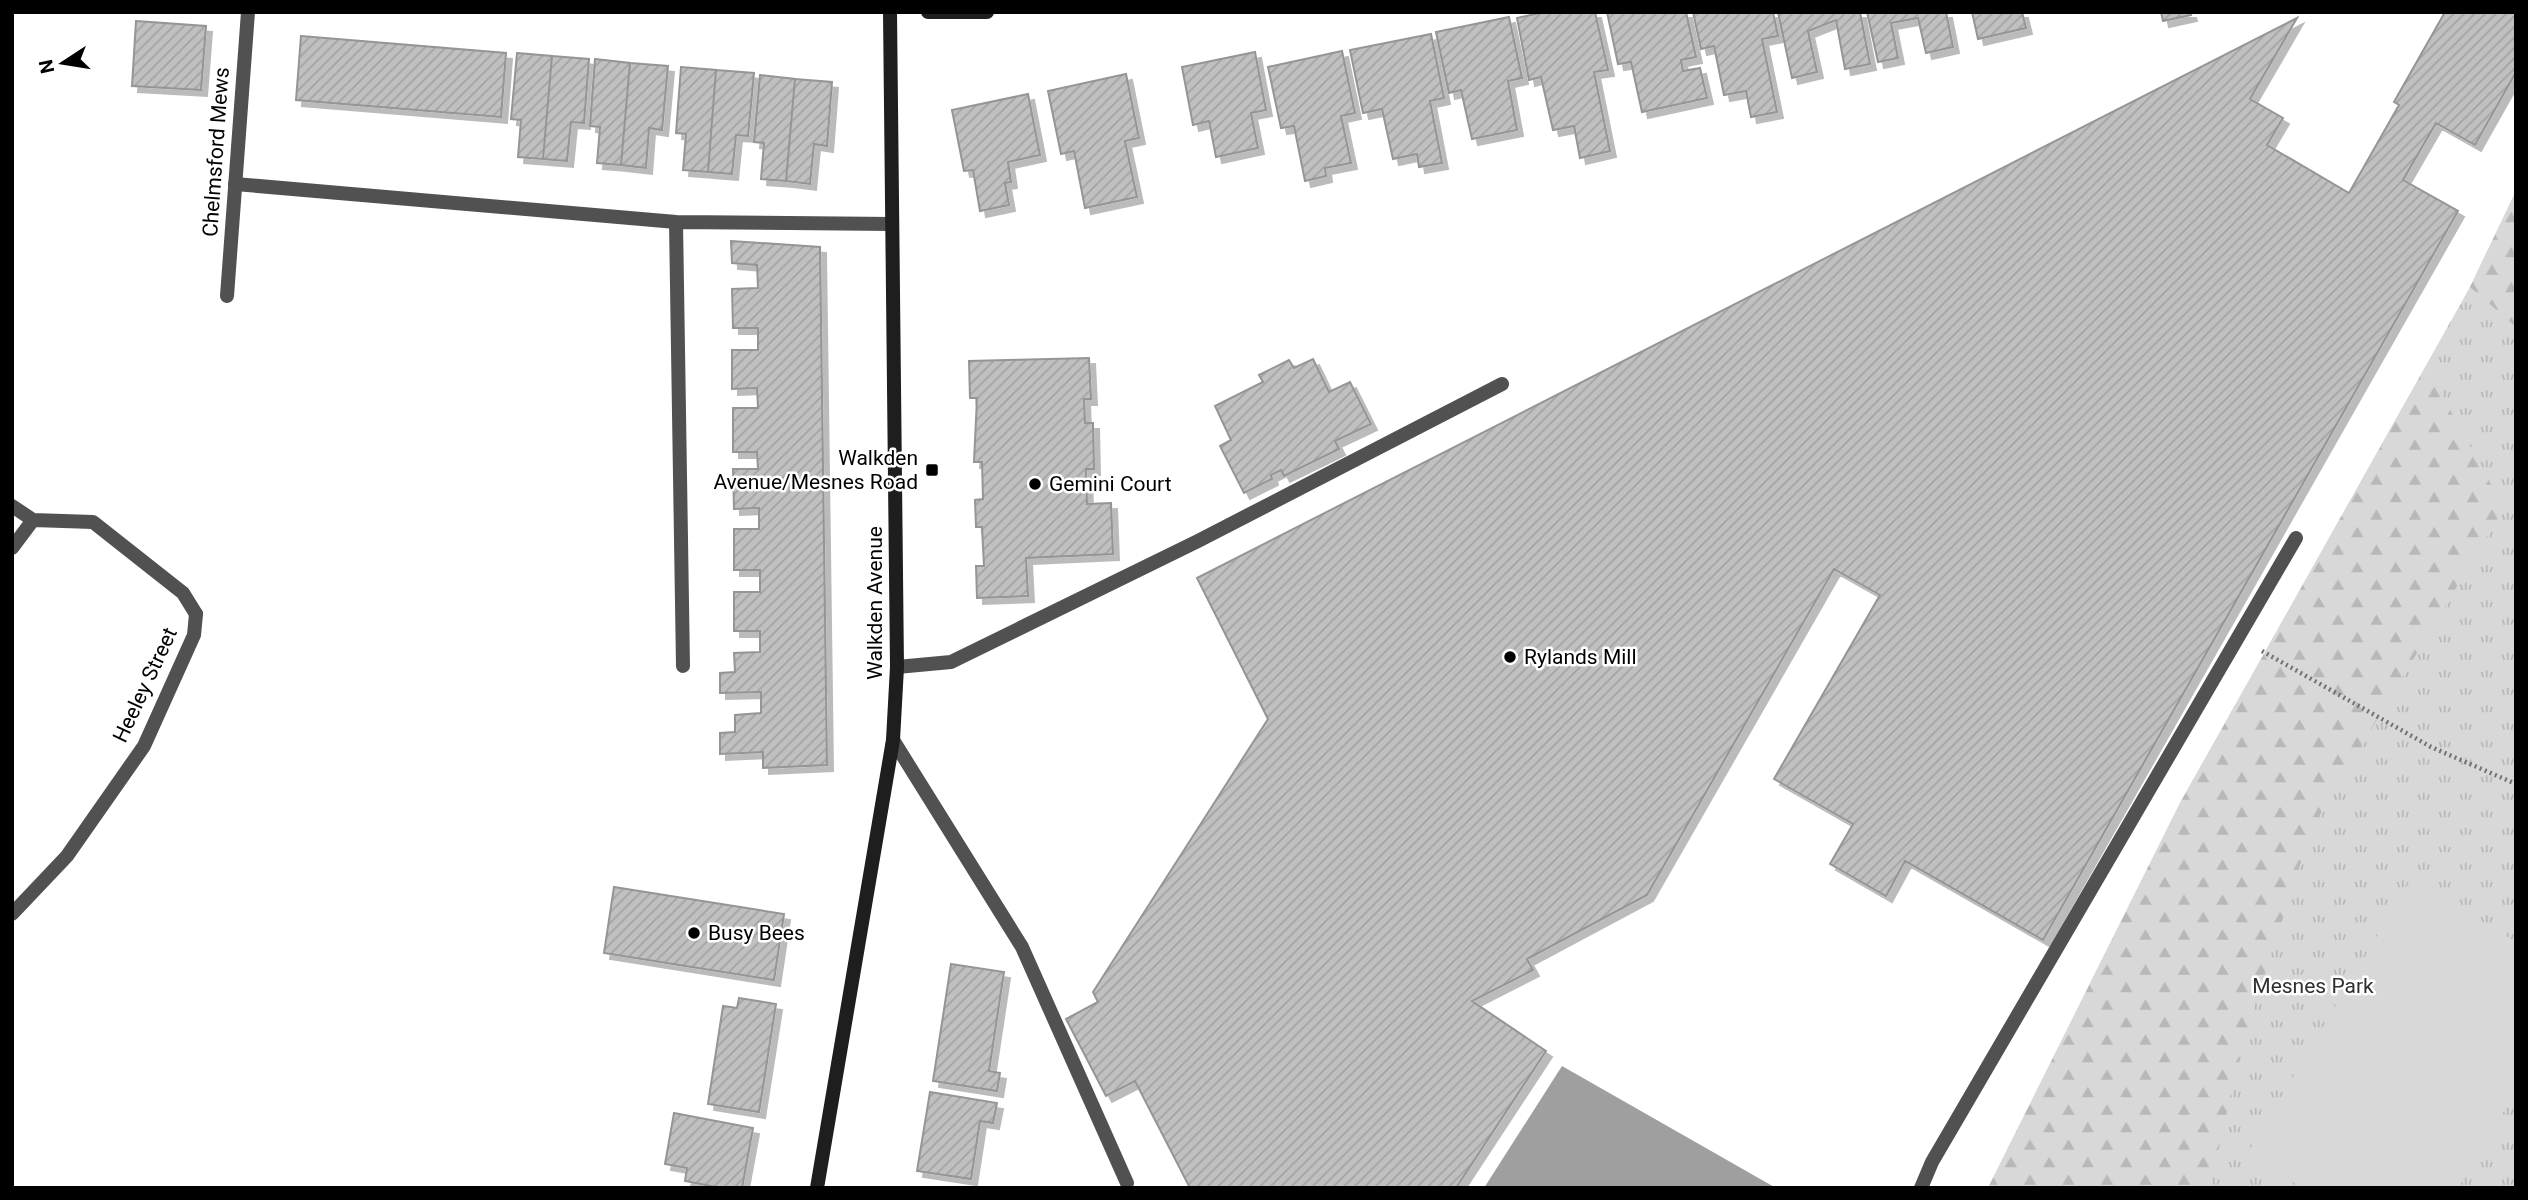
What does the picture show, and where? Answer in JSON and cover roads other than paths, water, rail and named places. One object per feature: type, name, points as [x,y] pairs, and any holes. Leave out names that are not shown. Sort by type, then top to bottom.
[{"type":"street","name":"Chelmsford Mews","points":[[227,296],[248,12]]},
{"type":"street","name":"Walkden Avenue","points":[[817,1188],[893,740],[897,667],[890,12]]},
{"type":"street","points":[[928,12],[988,12]]},
{"type":"street","points":[[235,184],[676,222],[892,224]]},
{"type":"street","points":[[676,222],[683,666]]},
{"type":"street","points":[[897,667],[951,662],[1198,541],[1502,384]]},
{"type":"street","points":[[12,506],[33,520],[12,548]]},
{"type":"street","name":"Heeley Street","points":[[12,914],[67,856],[144,746],[194,635],[195,614],[183,593],[93,522],[33,520]]},
{"type":"street","points":[[1921,1188],[1932,1163],[2296,538]]},
{"type":"street","points":[[893,740],[1022,947],[1127,1183]]},
{"type":"place","name":"Walkden Avenue/Mesnes Road","points":[[932,470]]},
{"type":"place","name":"Gemini Court","points":[[1035,484]]},
{"type":"place","name":"Rylands Mill","points":[[1510,657]]},
{"type":"place","name":"Busy Bees","points":[[694,933]]},
{"type":"park label","name":"Mesnes Park","points":[[2313,986]]}]
